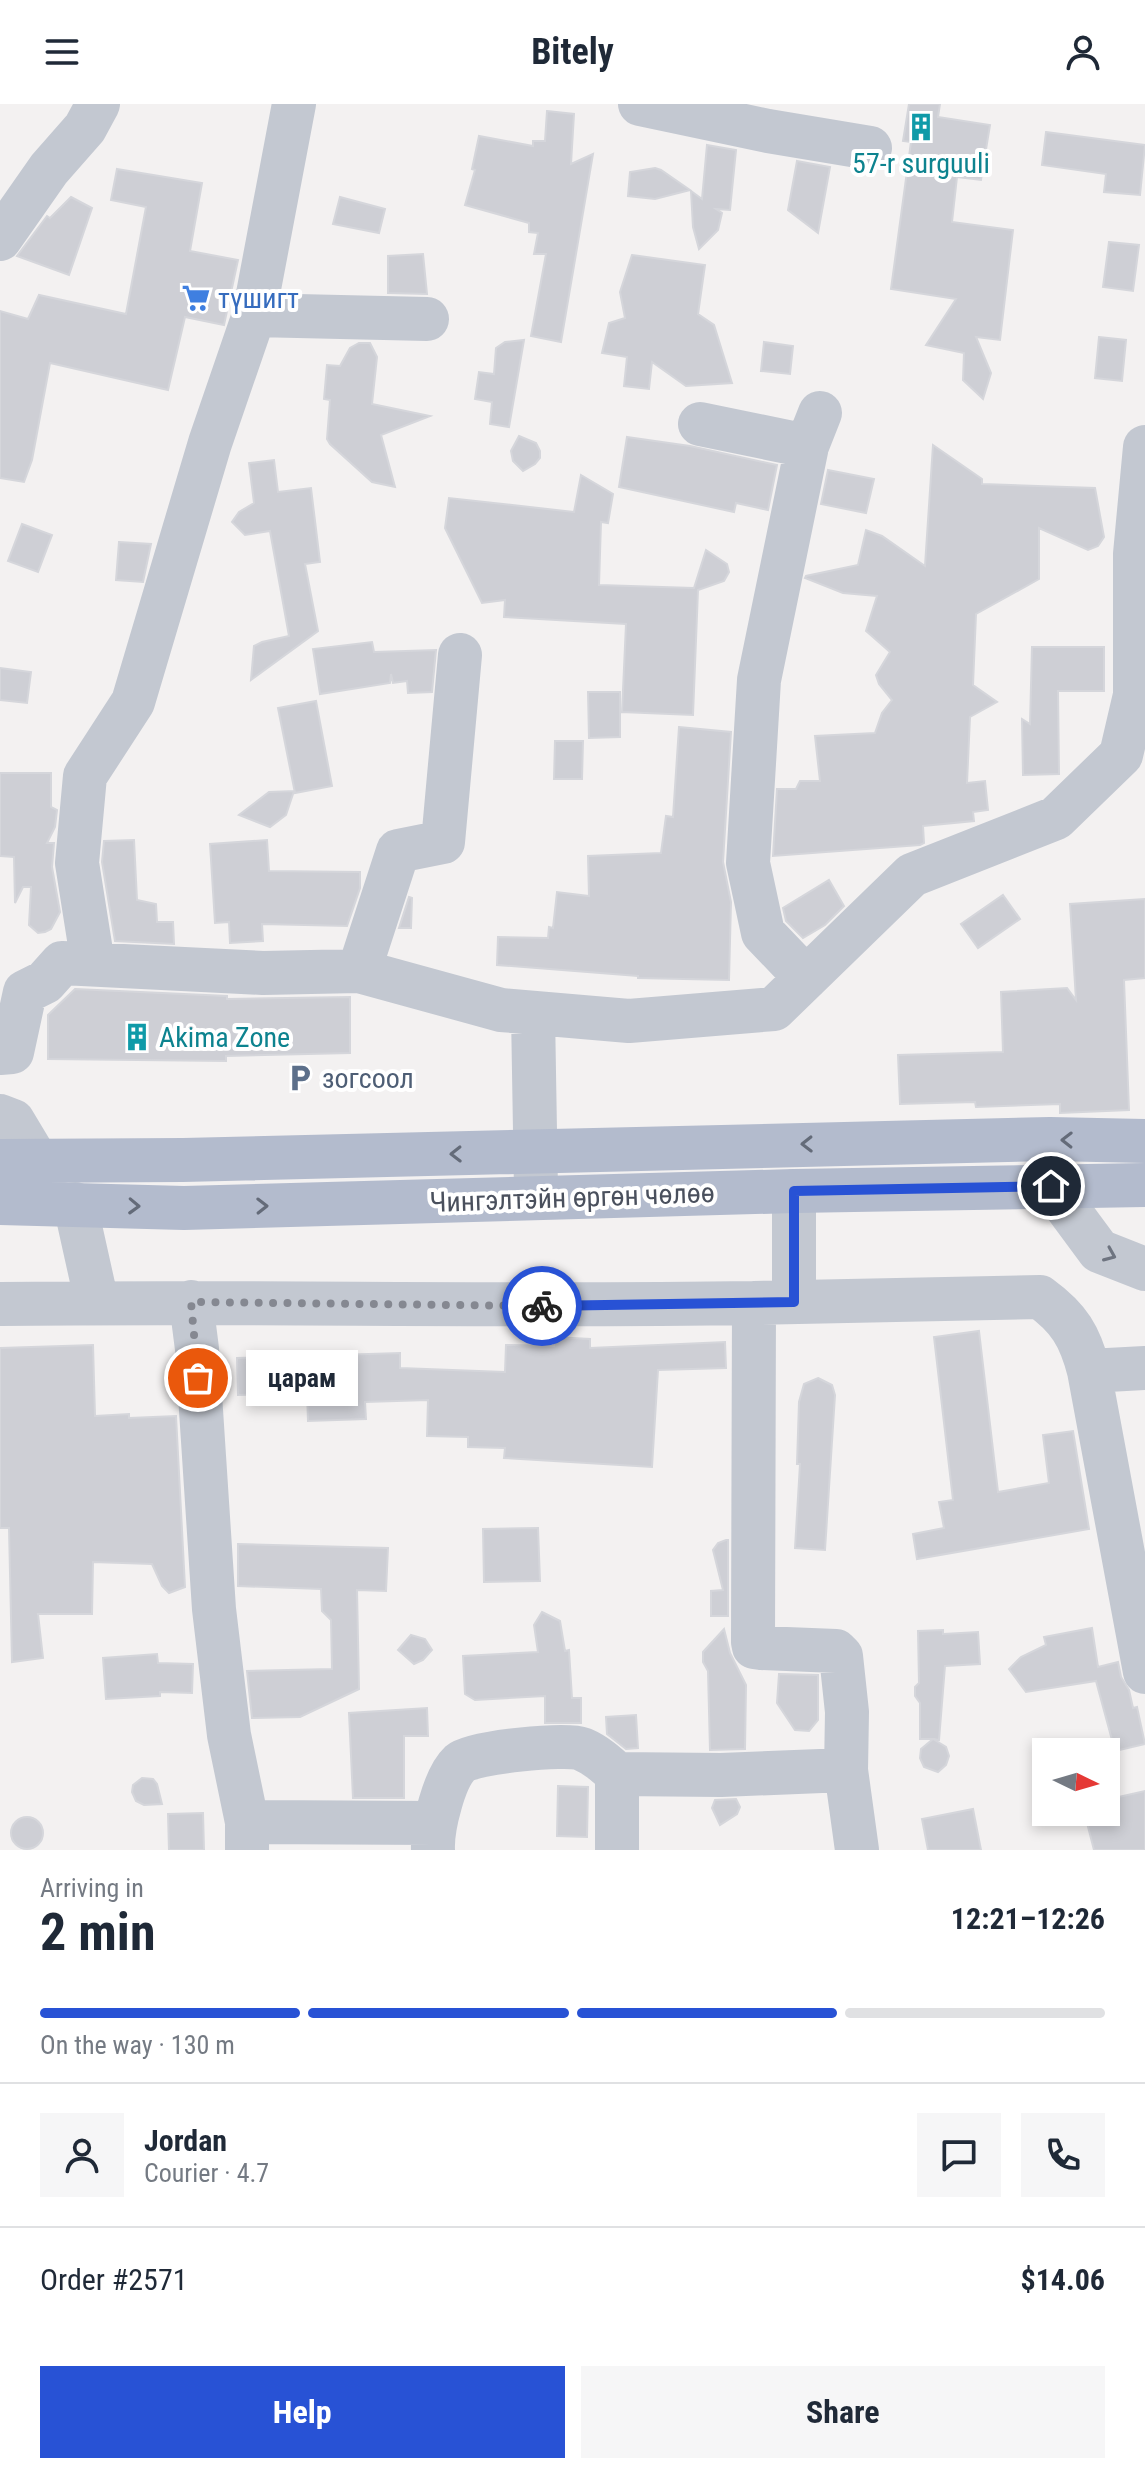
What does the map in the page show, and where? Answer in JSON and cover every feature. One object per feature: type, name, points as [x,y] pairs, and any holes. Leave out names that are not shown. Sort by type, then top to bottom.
[{"type":"main road","name":"Чингэлтэйн өргөн чөлөө","points":[[18,1161],[183,1160],[1035,1139],[1145,1141]]},
{"type":"main road","name":"Чингэлтэйн өргөн чөлөө","points":[[0,1203],[184,1208],[1145,1185]]},
{"type":"street","points":[[0,239],[49,169],[85,128],[98,104]]},
{"type":"street","points":[[93,964],[77,863],[85,776],[133,702],[210,443],[254,315],[294,104]]},
{"type":"street","points":[[640,104],[768,131],[870,148]]},
{"type":"street","points":[[254,315],[427,319]]},
{"type":"street","points":[[700,424],[813,429],[759,680],[748,863],[763,933],[806,978]]},
{"type":"street","points":[[0,1053],[12,1052],[25,992],[45,982],[62,963],[263,973],[359,971],[501,1010],[629,1021],[774,1009],[912,875],[1056,818],[1121,755],[1140,693],[1135,554],[1145,447]]},
{"type":"street","points":[[359,971],[398,851],[443,842],[460,655]]},
{"type":"street","points":[[533,1013],[536,1199]]},
{"type":"street","points":[[0,1116],[13,1121],[18,1161]]},
{"type":"street","points":[[1051,1186],[1099,1251],[1145,1269]]},
{"type":"street","points":[[794,1191],[774,1302],[753,1642],[754,1647],[836,1651],[841,1656],[847,1712],[846,1770],[857,1850]]},
{"type":"street","points":[[75,1204],[97,1303]]},
{"type":"street","points":[[0,1304],[191,1302],[546,1306],[1040,1297],[1063,1314],[1083,1346],[1145,1672]]},
{"type":"street","points":[[191,1302],[197,1349],[214,1609],[229,1735],[247,1836],[434,1836],[453,1771],[463,1760],[534,1749],[579,1748],[601,1759],[617,1774],[721,1775],[846,1770]]},
{"type":"street","points":[[1089,1371],[1145,1368]]},
{"type":"street","points":[[617,1774],[617,1850]]},
{"type":"building","points":[[909,104],[940,104],[938,117],[990,125],[981,180],[957,177],[952,222],[1013,230],[1000,340],[976,337],[991,373],[983,399],[963,380],[964,353],[926,345],[956,299],[891,289],[911,142],[903,141]]},
{"type":"building","points":[[547,111],[574,114],[571,164],[593,154],[561,342],[531,336],[546,254],[534,254],[538,233],[529,232],[529,223],[465,205],[475,170],[472,169],[479,136],[533,146],[533,141],[545,141]]},
{"type":"building","points":[[1046,132],[1145,145],[1140,195],[1104,192],[1106,174],[1042,165]]},
{"type":"building","points":[[707,145],[736,150],[730,210],[716,209],[722,213],[718,230],[699,249],[693,227],[691,191],[702,199]]},
{"type":"building","points":[[797,161],[830,167],[818,233],[788,210]]},
{"type":"building","points":[[655,168],[690,190],[655,199],[628,196],[630,172]]},
{"type":"building","points":[[117,169],[202,183],[190,251],[238,260],[224,325],[185,317],[168,390],[50,363],[32,460],[24,482],[0,478],[0,311],[28,319],[39,295],[126,314],[146,207],[111,200]]},
{"type":"building","points":[[71,197],[92,208],[69,275],[17,256],[47,216],[50,218]]},
{"type":"building","points":[[340,197],[385,209],[379,233],[333,224]]},
{"type":"building","points":[[1109,242],[1139,245],[1133,291],[1103,287]]},
{"type":"building","points":[[423,254],[427,294],[388,293],[388,256]]},
{"type":"building","points":[[632,255],[705,265],[698,314],[714,325],[732,383],[686,386],[652,362],[649,389],[624,386],[627,357],[602,353],[609,323],[625,318],[620,292]]},
{"type":"building","points":[[1099,337],[1126,340],[1122,381],[1095,378]]},
{"type":"building","points":[[524,340],[509,427],[490,424],[492,402],[475,399],[479,372],[494,374],[496,348],[505,342]]},
{"type":"building","points":[[764,342],[793,346],[790,374],[761,371]]},
{"type":"building","points":[[359,343],[370,343],[377,357],[372,404],[430,416],[381,435],[395,487],[372,482],[327,439],[330,400],[324,399],[327,365],[340,366],[350,348]]},
{"type":"building","points":[[519,436],[536,443],[540,451],[540,458],[535,464],[523,471],[513,461],[511,451]]},
{"type":"building","points":[[627,437],[690,446],[777,465],[768,510],[736,503],[734,512],[619,487]]},
{"type":"building","points":[[933,445],[982,479],[982,484],[1095,488],[1104,537],[1098,546],[1088,550],[1039,528],[1039,579],[976,614],[973,685],[997,702],[970,717],[967,783],[985,781],[988,810],[973,812],[974,821],[923,826],[924,843],[920,845],[773,856],[777,789],[796,789],[800,781],[820,781],[815,736],[875,733],[882,713],[892,700],[876,675],[890,652],[866,631],[877,596],[843,593],[805,578],[858,565],[866,530],[882,536],[925,566]]},
{"type":"building","points":[[274,460],[278,492],[311,488],[320,562],[305,564],[318,631],[251,680],[254,646],[289,636],[270,531],[245,535],[232,522],[239,512],[254,503],[249,463]]},
{"type":"building","points":[[828,470],[874,479],[866,513],[821,504]]},
{"type":"building","points":[[581,475],[613,494],[608,523],[601,522],[599,585],[694,588],[706,550],[727,564],[729,572],[724,581],[698,590],[693,715],[622,712],[626,624],[504,617],[505,600],[482,603],[445,528],[449,498],[574,512]]},
{"type":"building","points":[[22,524],[52,535],[38,572],[8,561]]},
{"type":"building","points":[[119,542],[151,544],[143,582],[116,580]]},
{"type":"building","points":[[372,642],[374,652],[436,650],[432,692],[408,693],[407,681],[393,683],[391,674],[390,683],[320,694],[313,649]]},
{"type":"building","points":[[1032,647],[1104,647],[1104,691],[1058,691],[1059,774],[1023,775],[1022,719],[1030,724]]},
{"type":"building","points":[[0,668],[31,672],[27,703],[0,700]]},
{"type":"building","points":[[588,692],[620,692],[620,737],[589,738]]},
{"type":"building","points":[[316,701],[332,786],[295,793],[278,708]]},
{"type":"building","points":[[679,727],[731,732],[723,862],[731,902],[729,980],[638,978],[497,965],[498,937],[548,938],[549,927],[553,928],[557,892],[589,896],[588,856],[661,853],[666,816],[673,817]]},
{"type":"building","points":[[555,741],[583,741],[582,779],[554,779]]},
{"type":"building","points":[[0,773],[51,773],[51,807],[57,810],[55,827],[47,843],[54,843],[52,867],[60,912],[51,929],[45,932],[38,933],[29,925],[31,887],[23,887],[15,903],[14,857],[0,856]]},
{"type":"building","points":[[294,791],[286,815],[270,827],[239,815],[269,792]]},
{"type":"building","points":[[134,840],[137,900],[156,904],[157,922],[173,922],[174,944],[115,941],[102,862],[104,841]]},
{"type":"building","points":[[267,840],[269,871],[360,872],[360,888],[347,926],[262,924],[263,941],[230,943],[229,922],[215,923],[210,844]]},
{"type":"building","points":[[829,880],[844,906],[825,925],[803,938],[786,921],[783,908]]},
{"type":"building","points":[[1003,895],[1020,919],[978,948],[961,924]]},
{"type":"building","points":[[409,897],[412,898],[411,928],[399,928]]},
{"type":"building","points":[[1145,899],[1145,978],[1124,980],[1129,1110],[1060,1113],[1060,1104],[976,1107],[975,1102],[900,1104],[898,1055],[1003,1052],[1001,992],[1067,988],[1076,1000],[1070,904]]},
{"type":"building","name":"Akima Zone","points":[[75,989],[227,996],[227,999],[350,997],[350,1053],[226,1056],[226,1061],[48,1059],[48,1015]]},
{"type":"building","points":[[979,1331],[998,1492],[1049,1483],[1043,1435],[1073,1431],[1089,1529],[917,1559],[913,1534],[944,1528],[939,1502],[953,1500],[934,1337]]},
{"type":"building","points":[[554,1337],[590,1339],[590,1348],[725,1342],[726,1368],[658,1370],[652,1467],[504,1458],[505,1448],[468,1447],[468,1437],[427,1436],[428,1400],[365,1402],[366,1419],[308,1421],[307,1393],[238,1395],[237,1358],[400,1353],[400,1368],[505,1372],[506,1345],[554,1346]]},
{"type":"building","points":[[93,1345],[95,1416],[176,1416],[185,1587],[169,1593],[162,1586],[152,1564],[93,1562],[92,1614],[38,1614],[43,1658],[12,1662],[9,1528],[0,1528],[0,1348]]},
{"type":"building","points":[[818,1378],[832,1385],[835,1395],[825,1550],[795,1548],[800,1464],[797,1464],[799,1402],[804,1384]]},
{"type":"building","points":[[538,1528],[540,1581],[484,1582],[483,1529]]},
{"type":"building","points":[[728,1540],[728,1616],[711,1616],[711,1591],[723,1590],[713,1550],[718,1543]]},
{"type":"building","points":[[238,1544],[388,1548],[386,1591],[357,1590],[359,1689],[300,1717],[252,1718],[247,1671],[332,1669],[331,1620],[322,1611],[321,1589],[238,1586]]},
{"type":"building","points":[[542,1612],[560,1621],[565,1651],[569,1650],[572,1698],[581,1698],[581,1723],[545,1723],[545,1696],[475,1700],[465,1694],[463,1656],[538,1652],[534,1625]]},
{"type":"building","points":[[1092,1628],[1098,1667],[1118,1662],[1133,1708],[1137,1707],[1145,1744],[1120,1750],[1120,1738],[1111,1738],[1096,1681],[1026,1692],[1009,1669],[1021,1657],[1046,1645],[1044,1637]]},
{"type":"building","points":[[724,1629],[730,1653],[746,1685],[745,1749],[710,1750],[708,1671],[703,1662],[703,1652]]},
{"type":"building","points":[[943,1630],[943,1634],[978,1632],[980,1664],[945,1666],[939,1740],[920,1739],[920,1703],[915,1696],[915,1687],[919,1683],[918,1631]]},
{"type":"building","points":[[411,1635],[425,1639],[432,1650],[414,1664],[398,1650]]},
{"type":"building","points":[[157,1654],[158,1663],[193,1664],[192,1693],[160,1692],[160,1696],[106,1699],[103,1658]]},
{"type":"building","points":[[779,1674],[818,1675],[818,1720],[809,1731],[795,1730],[777,1703]]},
{"type":"building","points":[[427,1708],[428,1736],[404,1736],[404,1798],[353,1798],[349,1713]]},
{"type":"building","points":[[636,1715],[638,1748],[626,1749],[607,1734],[606,1717]]},
{"type":"building","points":[[933,1739],[946,1747],[949,1756],[946,1765],[938,1772],[924,1767],[920,1758],[921,1749]]},
{"type":"building","points":[[142,1778],[153,1779],[157,1784],[162,1804],[144,1805],[136,1801],[133,1785]]},
{"type":"building","points":[[558,1786],[588,1787],[587,1837],[557,1836]]},
{"type":"building","points":[[1145,1791],[1145,1850],[1094,1850],[1088,1826],[1120,1826],[1120,1797]]},
{"type":"building","points":[[736,1799],[740,1807],[737,1814],[720,1825],[712,1808],[715,1800]]},
{"type":"building","points":[[973,1809],[981,1850],[928,1850],[922,1819]]},
{"type":"building","points":[[203,1813],[204,1850],[169,1850],[168,1814]]},
{"type":"building","points":[[27,1817],[38,1822],[43,1833],[38,1844],[27,1849],[16,1844],[11,1833],[16,1822]]},
{"type":"way so far","points":[[198,1378],[191,1302],[542,1306]]},
{"type":"place","name":"57-r surguuli","points":[[921,127]]},
{"type":"place","name":"түшигт","points":[[196,298]]},
{"type":"place","name":"Akima Zone","points":[[137,1037]]},
{"type":"place","name":"зогсоол","points":[[300,1078]]},
{"type":"place","name":"царам","points":[[198,1378]]},
{"type":"route","points":[[542,1306],[794,1302],[794,1191],[1051,1186]]}]
